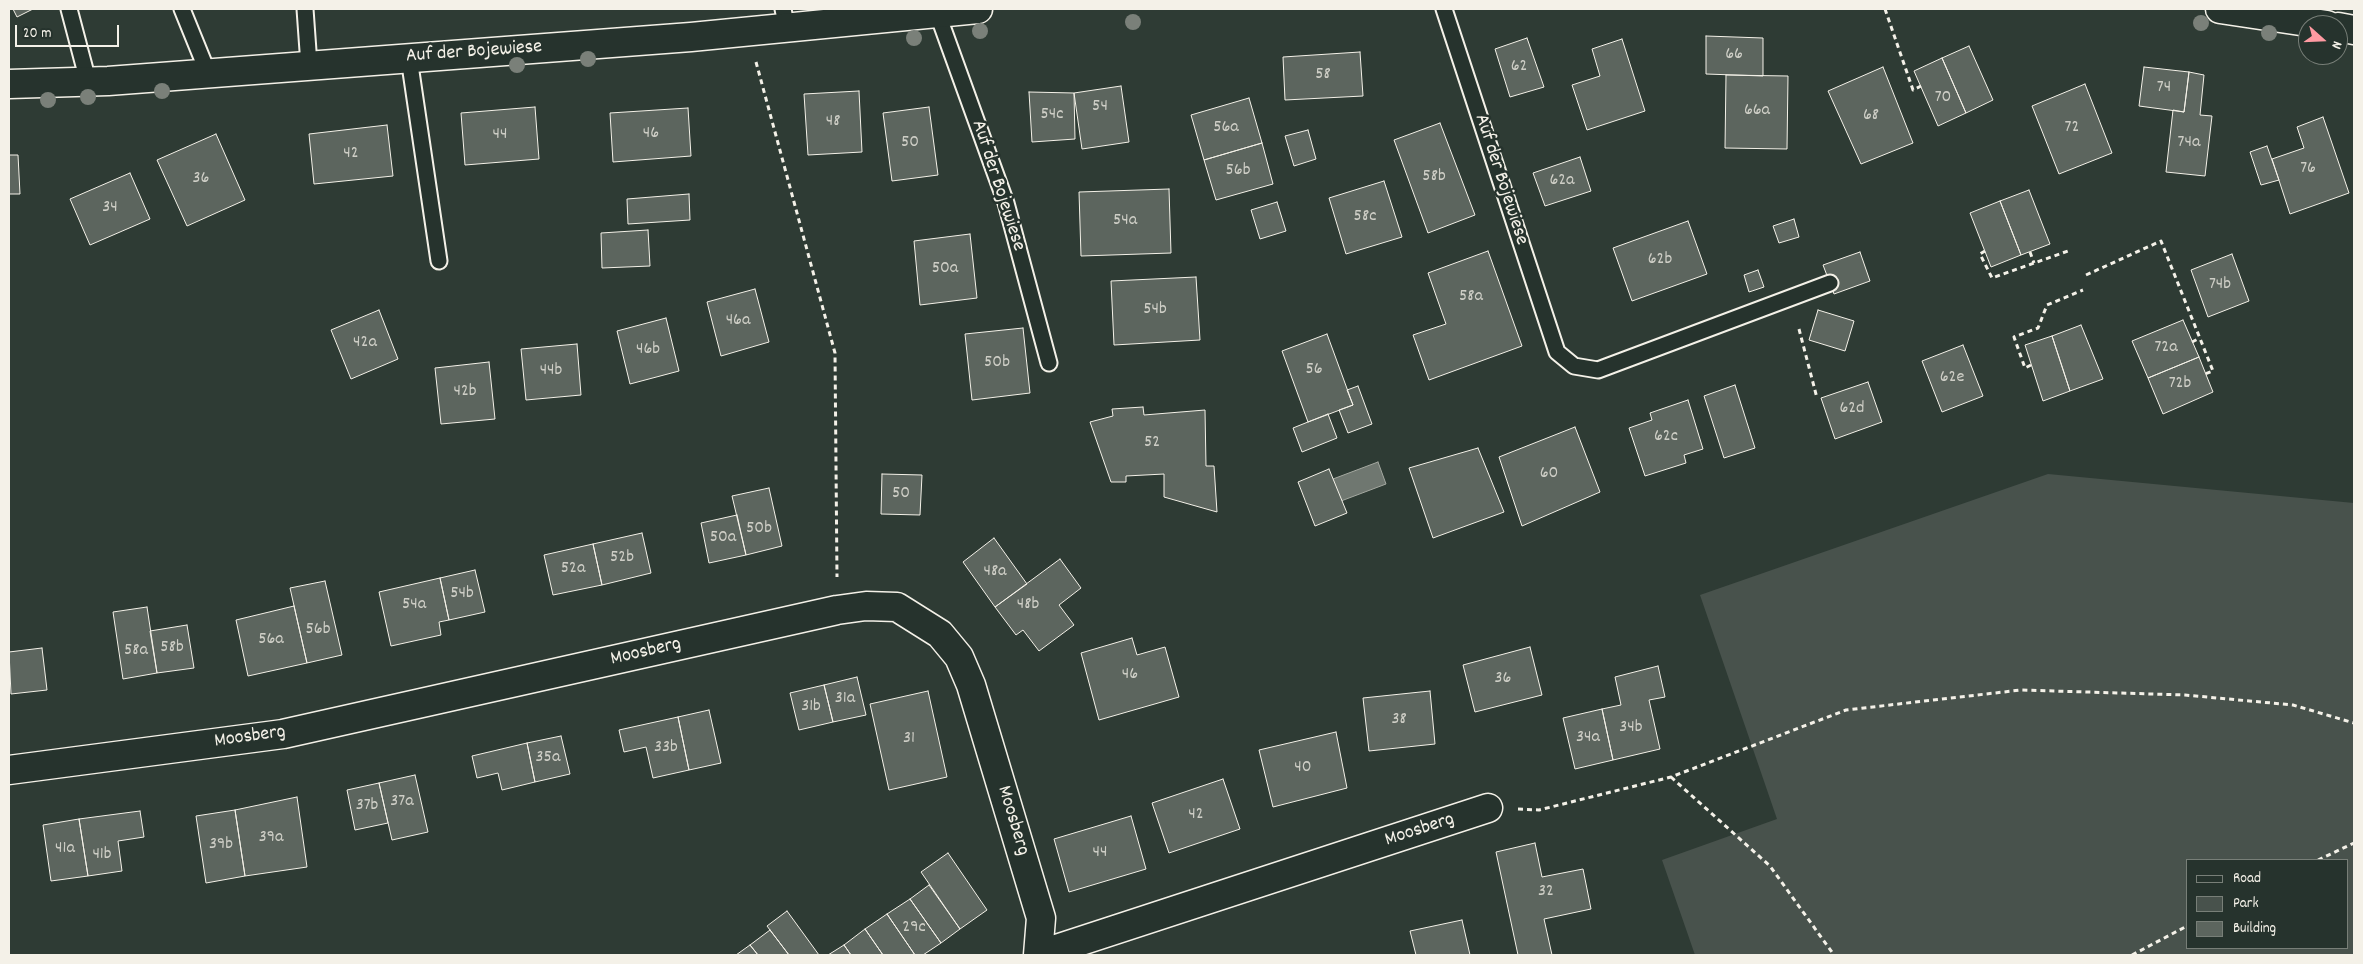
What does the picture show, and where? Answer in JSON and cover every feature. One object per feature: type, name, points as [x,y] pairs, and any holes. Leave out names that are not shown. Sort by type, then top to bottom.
[{"type":"street","name":"Auf der Bojewiese","points":[[9,84],[208,73],[748,33],[785,19],[978,9]]},
{"type":"street","points":[[2220,9],[2247,10],[2298,20]]},
{"type":"street","name":"Moosberg","points":[[9,770],[283,734],[837,610],[866,606],[897,607],[940,634],[959,657],[971,685],[1041,918],[1038,955],[1488,808]]},
{"type":"lane","points":[[69,9],[88,81]]},
{"type":"lane","points":[[182,9],[208,73]]},
{"type":"lane","points":[[304,9],[309,65]]},
{"type":"lane","name":"Auf der Bojewiese","points":[[1444,9],[1557,352],[1574,366],[1598,370],[1830,283]]},
{"type":"lane","name":"Auf der Bojewiese","points":[[938,12],[1006,203],[1049,363]]},
{"type":"lane","points":[[409,58],[439,261]]},
{"type":"path","points":[[1885,9],[1913,90],[1920,86]]},
{"type":"path","points":[[748,33],[835,353],[837,610]]},
{"type":"path","points":[[2086,275],[2161,241],[2213,371],[2205,374]]},
{"type":"path","points":[[1985,251],[1980,254],[1992,278],[2068,251]]},
{"type":"path","points":[[2030,252],[2034,263]]},
{"type":"path","points":[[2031,365],[2026,368],[2014,337],[2038,328],[2047,305],[2083,290]]},
{"type":"path","points":[[1798,329],[1817,398]]},
{"type":"path","points":[[2192,342],[2200,338]]},
{"type":"path","points":[[1488,808],[1539,810],[1671,777],[1846,710],[2021,690],[2185,695],[2293,705],[2354,723]]},
{"type":"path","points":[[1671,777],[1770,866],[1834,955]]},
{"type":"path","points":[[2320,859],[2354,843]]},
{"type":"path","points":[[2132,955],[2186,927]]},
{"type":"green space","points":[[2048,474],[2354,503],[2354,955],[1695,955],[1662,860],[1777,819],[1700,595]]},
{"type":"shaded area","points":[[1378,462],[1386,484],[1341,501],[1333,479]]},
{"type":"building","points":[[13,9],[33,9],[17,17]]},
{"type":"building","points":[[1706,36],[1763,38],[1763,76],[1706,74]]},
{"type":"building","points":[[1527,38],[1544,87],[1510,97],[1495,49]]},
{"type":"building","points":[[1622,39],[1645,111],[1587,130],[1572,85],[1600,76],[1592,49]]},
{"type":"building","points":[[1969,46],[1993,100],[1966,113],[1942,58]]},
{"type":"building","points":[[1360,52],[1363,96],[1285,100],[1283,57]]},
{"type":"building","points":[[1942,58],[1966,113],[1938,126],[1914,71]]},
{"type":"building","points":[[1883,67],[1913,143],[1861,164],[1828,91]]},
{"type":"building","points":[[2144,67],[2189,72],[2184,112],[2139,106]]},
{"type":"building","points":[[2189,72],[2204,75],[2200,115],[2212,116],[2205,176],[2166,172],[2173,110],[2184,112]]},
{"type":"building","points":[[1726,75],[1788,76],[1787,149],[1725,148]]},
{"type":"building","points":[[2085,84],[2112,153],[2059,174],[2032,106]]},
{"type":"building","points":[[1121,86],[1129,142],[1082,149],[1074,93]]},
{"type":"building","points":[[859,91],[862,152],[808,155],[804,94]]},
{"type":"building","points":[[1029,92],[1074,93],[1075,139],[1032,142]]},
{"type":"building","points":[[1249,98],[1262,143],[1204,160],[1191,115]]},
{"type":"building","points":[[535,107],[539,159],[465,165],[461,113]]},
{"type":"building","points":[[929,107],[938,175],[892,181],[883,113]]},
{"type":"building","points":[[688,108],[691,156],[613,162],[610,113]]},
{"type":"building","points":[[2323,117],[2349,193],[2290,214],[2272,159],[2304,148],[2297,127]]},
{"type":"building","points":[[1440,123],[1475,215],[1428,233],[1394,140]]},
{"type":"building","points":[[387,125],[393,176],[314,184],[309,134]]},
{"type":"building","points":[[1308,130],[1316,159],[1294,166],[1285,136]]},
{"type":"building","points":[[216,134],[245,200],[187,226],[157,160]]},
{"type":"building","points":[[1262,143],[1273,184],[1216,200],[1204,160]]},
{"type":"building","points":[[2267,146],[2279,180],[2261,185],[2250,152]]},
{"type":"building","points":[[9,155],[18,155],[20,194],[9,194]]},
{"type":"building","points":[[1580,157],[1591,191],[1545,206],[1533,173]]},
{"type":"building","points":[[130,173],[150,219],[90,245],[70,199]]},
{"type":"building","points":[[1384,181],[1402,237],[1346,254],[1329,198]]},
{"type":"building","points":[[1169,189],[1171,253],[1081,256],[1079,192]]},
{"type":"building","points":[[2029,190],[2050,244],[2021,255],[2000,201]]},
{"type":"building","points":[[689,194],[690,220],[628,224],[627,199]]},
{"type":"building","points":[[2000,201],[2021,255],[1991,267],[1970,213]]},
{"type":"building","points":[[1277,202],[1286,231],[1260,239],[1251,210]]},
{"type":"building","points":[[1794,219],[1799,237],[1779,243],[1773,226]]},
{"type":"building","points":[[1688,221],[1707,274],[1632,301],[1613,248]]},
{"type":"building","points":[[648,230],[650,266],[602,268],[601,233]]},
{"type":"building","points":[[970,234],[977,298],[920,305],[914,241]]},
{"type":"building","points":[[1488,251],[1522,346],[1429,380],[1413,335],[1446,324],[1428,273]]},
{"type":"building","points":[[1860,252],[1870,281],[1834,294],[1823,265]]},
{"type":"building","points":[[2232,254],[2249,301],[2208,317],[2191,270]]},
{"type":"building","points":[[1758,270],[1764,287],[1749,292],[1744,275]]},
{"type":"building","points":[[1196,277],[1200,340],[1114,345],[1111,281]]},
{"type":"building","points":[[755,289],[769,342],[721,356],[707,302]]},
{"type":"building","points":[[379,310],[398,359],[351,379],[331,330]]},
{"type":"building","points":[[1818,310],[1854,321],[1845,351],[1809,340]]},
{"type":"building","points":[[666,318],[679,371],[630,384],[617,331]]},
{"type":"building","points":[[2183,320],[2199,357],[2148,378],[2132,341]]},
{"type":"building","points":[[2081,325],[2103,379],[2070,391],[2052,336]]},
{"type":"building","points":[[1023,328],[1030,393],[972,400],[965,334]]},
{"type":"building","points":[[1327,334],[1353,405],[1308,422],[1282,351]]},
{"type":"building","points":[[2052,336],[2070,391],[2043,401],[2025,345]]},
{"type":"building","points":[[577,344],[581,395],[526,400],[521,349]]},
{"type":"building","points":[[1963,345],[1983,396],[1942,412],[1922,361]]},
{"type":"building","points":[[2199,357],[2213,392],[2163,414],[2148,378]]},
{"type":"building","points":[[489,362],[495,419],[441,424],[435,368]]},
{"type":"building","points":[[1868,382],[1882,422],[1835,439],[1821,398]]},
{"type":"building","points":[[1735,385],[1755,448],[1724,458],[1704,396]]},
{"type":"building","points":[[1358,386],[1372,424],[1348,433],[1339,410],[1353,405],[1347,390]]},
{"type":"building","points":[[1688,400],[1703,449],[1684,455],[1686,463],[1645,476],[1629,428],[1652,420],[1650,413]]},
{"type":"building","points":[[1143,407],[1144,415],[1205,410],[1206,466],[1214,466],[1217,512],[1164,497],[1164,474],[1126,476],[1126,482],[1111,482],[1090,422],[1113,416],[1112,409]]},
{"type":"building","points":[[1328,414],[1337,438],[1302,452],[1293,428]]},
{"type":"building","points":[[1575,427],[1600,492],[1522,526],[1499,457]]},
{"type":"building","points":[[1478,448],[1504,512],[1433,538],[1409,468]]},
{"type":"building","points":[[1329,469],[1347,513],[1315,526],[1298,482]]},
{"type":"building","points":[[882,474],[922,475],[920,515],[881,514]]},
{"type":"building","points":[[769,488],[782,546],[746,555],[732,496]]},
{"type":"building","points":[[737,515],[746,555],[709,563],[701,523]]},
{"type":"building","points":[[642,533],[651,573],[602,585],[593,544]]},
{"type":"building","points":[[994,538],[1027,584],[995,607],[963,562]]},
{"type":"building","points":[[593,544],[602,585],[553,595],[544,555]]},
{"type":"building","points":[[1060,559],[1081,588],[1059,605],[1074,625],[1039,651],[1023,630],[1016,635],[995,607]]},
{"type":"building","points":[[475,570],[485,612],[449,620],[440,578]]},
{"type":"building","points":[[440,578],[449,620],[439,622],[441,635],[391,646],[379,592]]},
{"type":"building","points":[[325,581],[342,655],[307,663],[290,588]]},
{"type":"building","points":[[294,606],[307,663],[248,676],[236,620]]},
{"type":"building","points":[[147,607],[157,673],[123,679],[113,612]]},
{"type":"building","points":[[187,625],[194,668],[157,673],[150,631]]},
{"type":"building","points":[[1132,638],[1137,655],[1165,647],[1179,697],[1099,720],[1081,653]]},
{"type":"building","points":[[1530,647],[1542,695],[1475,712],[1463,665]]},
{"type":"building","points":[[42,648],[47,690],[11,694],[9,652]]},
{"type":"building","points":[[1658,666],[1665,697],[1649,700],[1660,749],[1613,760],[1602,709],[1621,705],[1615,677]]},
{"type":"building","points":[[857,677],[866,715],[833,722],[824,685]]},
{"type":"building","points":[[824,685],[833,722],[799,730],[790,693]]},
{"type":"building","points":[[928,691],[947,777],[889,790],[870,704]]},
{"type":"building","points":[[1430,691],[1435,744],[1369,751],[1363,698]]},
{"type":"building","points":[[1602,709],[1613,760],[1575,769],[1563,718]]},
{"type":"building","points":[[709,710],[721,763],[689,770],[678,717]]},
{"type":"building","points":[[678,717],[689,770],[653,778],[646,747],[624,752],[619,730]]},
{"type":"building","points":[[1336,732],[1347,788],[1273,807],[1259,750]]},
{"type":"building","points":[[561,736],[570,774],[535,782],[527,743]]},
{"type":"building","points":[[527,743],[535,782],[502,790],[498,773],[477,778],[472,756]]},
{"type":"building","points":[[415,775],[428,832],[392,840],[379,783]]},
{"type":"building","points":[[1223,779],[1240,829],[1169,853],[1152,803]]},
{"type":"building","points":[[379,783],[388,823],[355,830],[347,790]]},
{"type":"building","points":[[297,797],[307,867],[245,876],[235,810]]},
{"type":"building","points":[[235,810],[245,876],[206,883],[196,816]]},
{"type":"building","points":[[140,811],[144,837],[118,841],[122,871],[88,876],[79,819]]},
{"type":"building","points":[[1131,816],[1146,869],[1069,892],[1054,839]]},
{"type":"building","points":[[79,819],[88,876],[51,881],[43,825]]},
{"type":"building","points":[[1535,843],[1542,877],[1583,869],[1591,909],[1544,919],[1552,955],[1518,955],[1496,852]]},
{"type":"building","points":[[948,853],[987,910],[960,929],[921,872]]},
{"type":"building","points":[[929,885],[960,929],[941,943],[910,899]]},
{"type":"building","points":[[910,899],[941,943],[923,955],[915,955],[887,914]]},
{"type":"building","points":[[787,911],[819,955],[789,955],[767,926]]},
{"type":"building","points":[[887,914],[915,955],[883,955],[865,929]]},
{"type":"building","points":[[1462,920],[1470,955],[1416,955],[1410,931]]},
{"type":"building","points":[[865,929],[883,955],[851,955],[844,945]]},
{"type":"building","points":[[770,930],[789,955],[758,955],[750,945]]},
{"type":"building","points":[[750,945],[758,955],[736,955]]},
{"type":"building","points":[[844,945],[851,955],[828,955]]}]
